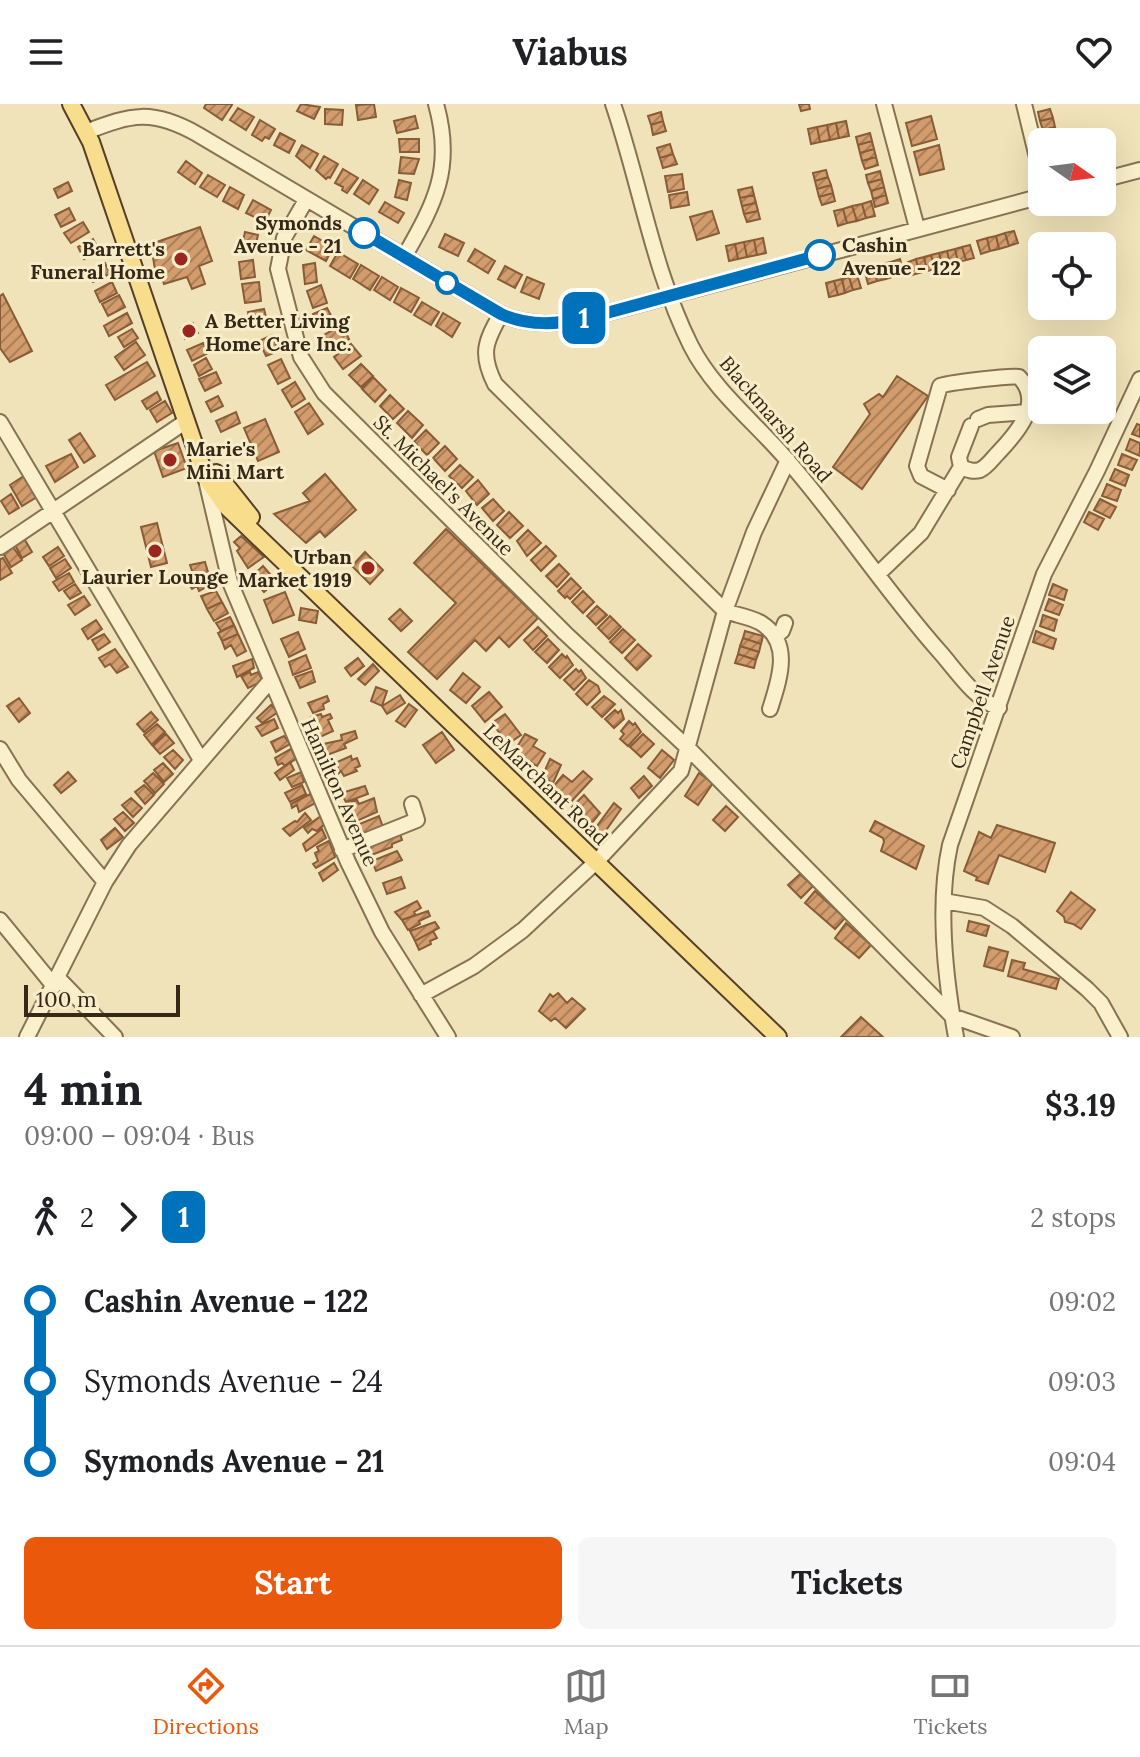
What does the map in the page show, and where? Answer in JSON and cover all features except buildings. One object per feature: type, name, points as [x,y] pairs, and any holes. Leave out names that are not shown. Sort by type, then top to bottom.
[{"type":"main road","name":"Hamilton Avenue","points":[[71,104],[86,132],[115,209],[205,476]]},
{"type":"main road","name":"Hamilton Avenue","points":[[188,428],[226,488]]},
{"type":"main road","name":"LeMarchant Road","points":[[205,476],[225,505],[778,1037]]},
{"type":"main road","name":"LeMarchant Road","points":[[226,488],[285,562]]},
{"type":"street","points":[[404,257],[440,186],[443,145],[436,104]]},
{"type":"street","name":"Blackmarsh Road","points":[[613,104],[670,295],[691,346],[715,383],[788,460],[928,639],[985,701],[999,708]]},
{"type":"street","points":[[884,104],[917,228]]},
{"type":"street","points":[[1024,104],[1030,128]]},
{"type":"street","points":[[86,132],[136,116],[167,119],[501,314],[524,322],[561,323],[1028,200]]},
{"type":"street","points":[[1116,176],[1140,170]]},
{"type":"street","name":"St. Michael's Avenue","points":[[306,200],[284,238],[278,269],[301,357],[324,393],[565,633],[689,749],[952,1016]]},
{"type":"street","points":[[501,314],[486,342],[487,367],[495,384],[725,611],[761,623],[775,637],[782,652],[779,679],[770,709]]},
{"type":"street","points":[[948,490],[921,476],[917,466],[940,386],[948,382],[971,383],[1014,375],[1026,385],[1028,399],[1021,428],[984,467],[975,471],[961,467]]},
{"type":"street","name":"Campbell Avenue","points":[[956,1037],[949,997],[944,901],[944,877],[950,845],[1044,574],[1140,379]]},
{"type":"street","points":[[878,574],[916,540],[948,490],[961,467],[959,457],[974,422],[999,413],[1027,412]]},
{"type":"street","points":[[0,422],[201,760]]},
{"type":"street","points":[[0,547],[188,428]]},
{"type":"street","points":[[421,995],[474,966],[523,930],[597,861],[681,771],[725,611],[754,532],[788,460]]},
{"type":"street","name":"Hamilton Avenue","points":[[205,476],[230,582],[342,850],[382,932],[448,1037]]},
{"type":"street","name":"Hamilton Avenue","points":[[222,551],[226,488]]},
{"type":"street","points":[[223,534],[233,526],[245,524]]},
{"type":"street","points":[[775,637],[785,623]]},
{"type":"street","points":[[27,1037],[105,882],[129,845],[270,681]]},
{"type":"street","points":[[0,749],[19,780],[105,882]]},
{"type":"street","points":[[342,850],[417,820],[412,804]]},
{"type":"street","points":[[944,901],[984,908],[1012,926],[1101,1003],[1120,1037]]},
{"type":"street","points":[[0,920],[56,982],[115,1037]]},
{"type":"street","points":[[952,1016],[1012,1037]]},
{"type":"bus line","name":"1","points":[[364,233],[501,314],[524,322],[549,324],[588,318],[820,255]]},
{"type":"place","name":"Symonds Avenue - 21","points":[[364,233]]},
{"type":"place","name":"Cashin Avenue - 122","points":[[820,255]]},
{"type":"place","name":"Barrett's Funeral Home","points":[[181,259]]},
{"type":"place","name":"A Better Living Home Care Inc.","points":[[189,331]]},
{"type":"place","name":"Marie's Mini Mart","points":[[170,460]]},
{"type":"place","name":"Laurier Lounge","points":[[155,551]]},
{"type":"place","name":"Urban Market 1919","points":[[368,568]]}]
